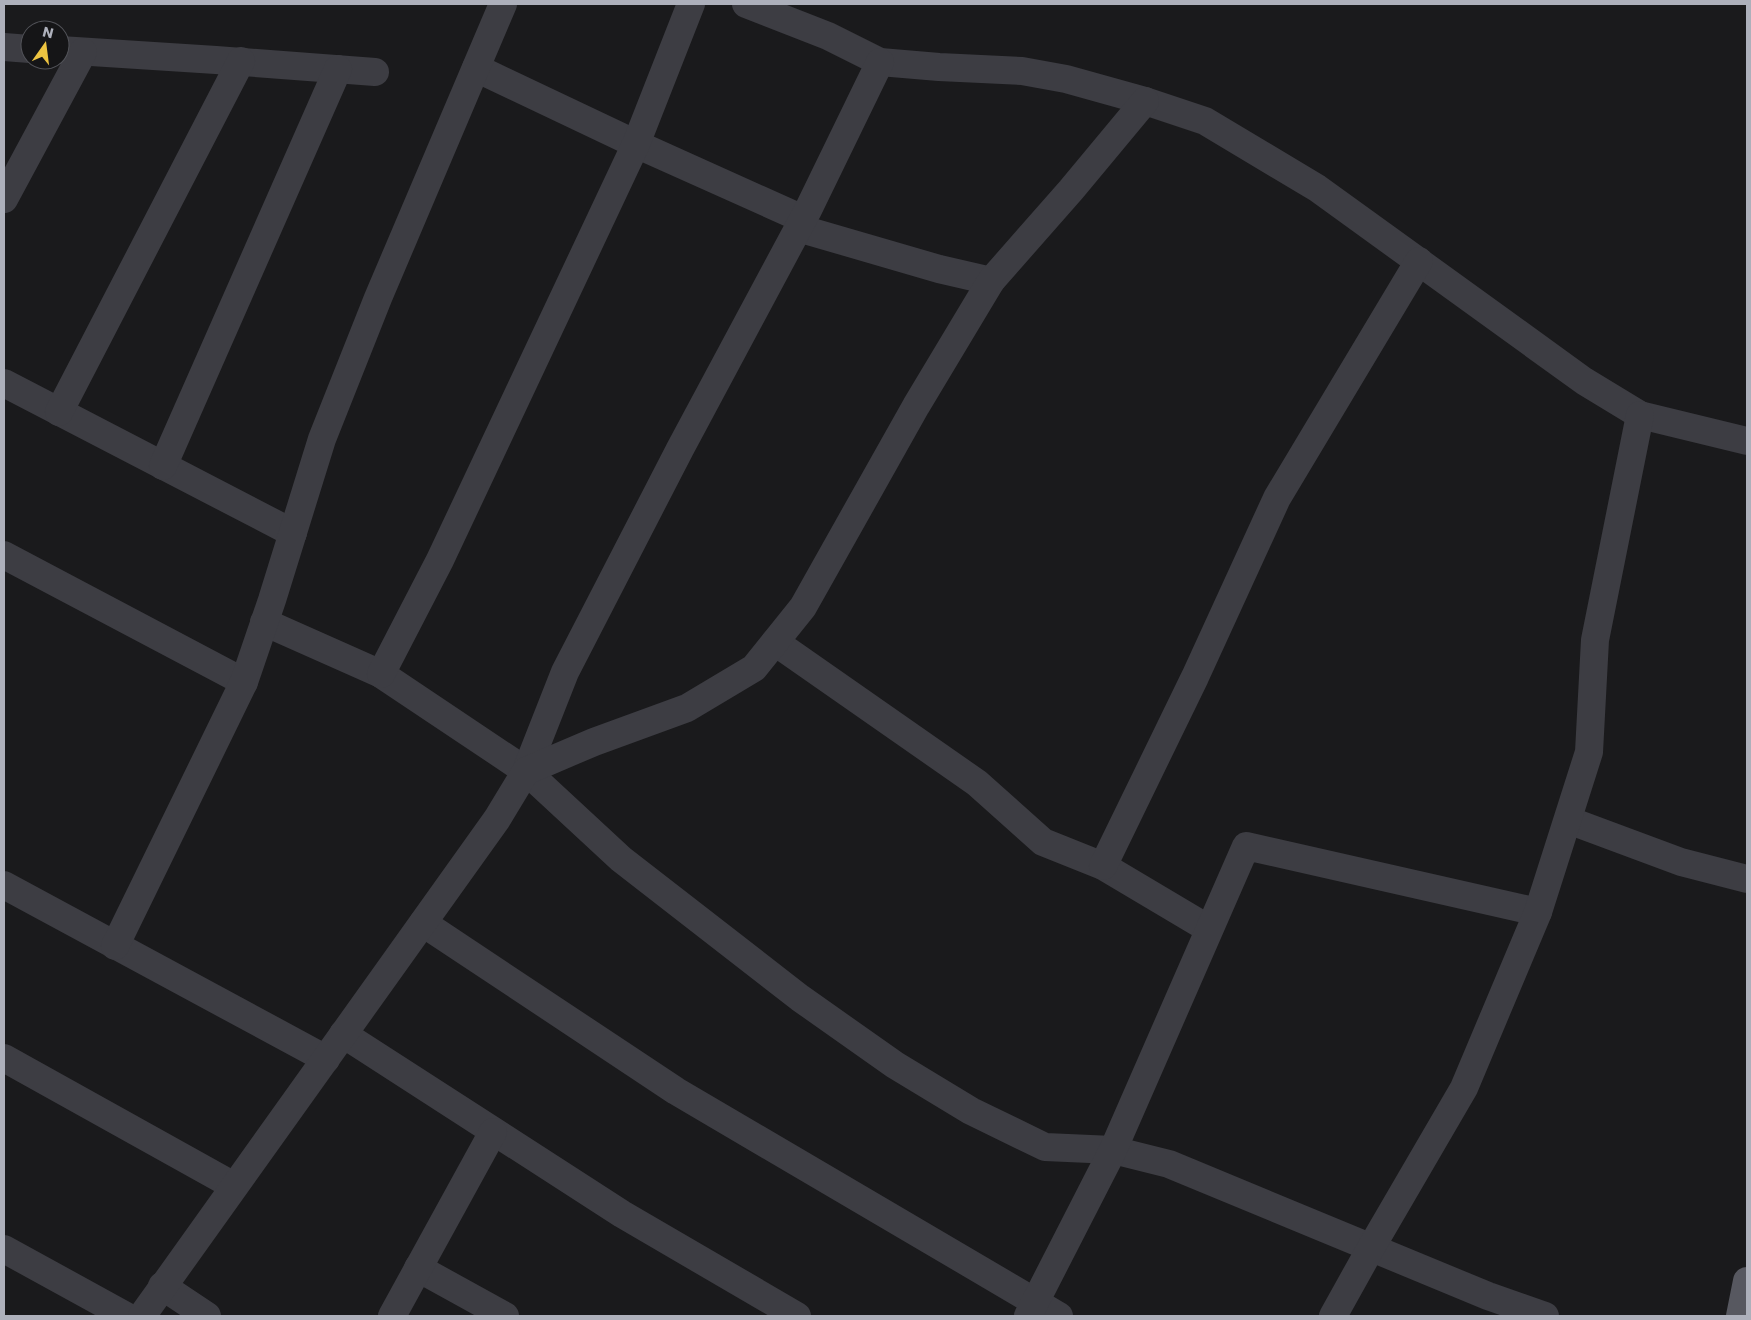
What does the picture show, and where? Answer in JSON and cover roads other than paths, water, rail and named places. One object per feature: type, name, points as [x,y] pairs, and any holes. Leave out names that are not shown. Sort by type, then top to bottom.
[{"type":"main road","points":[[1740,1316],[1747,1281]]},
{"type":"street","points":[[115,946],[244,682],[322,438],[378,298],[503,4]]},
{"type":"street","points":[[381,674],[440,560],[636,144],[691,4]]},
{"type":"street","points":[[746,4],[828,36],[880,62],[1022,71],[1066,79],[1145,101],[1205,121],[1317,188],[1584,381],[1640,415],[1747,441]]},
{"type":"street","points":[[4,47],[20,48]]},
{"type":"street","points":[[4,199],[71,51],[241,61],[375,72]]},
{"type":"street","points":[[59,412],[241,61]]},
{"type":"street","points":[[142,1316],[497,819],[526,771],[565,672],[684,441],[801,224],[880,62]]},
{"type":"street","points":[[476,68],[801,224],[938,269],[991,280]]},
{"type":"street","points":[[163,466],[338,69]]},
{"type":"street","points":[[526,771],[594,742],[687,708],[754,668],[803,606],[916,406],[991,280],[1071,190],[1145,101]]},
{"type":"street","points":[[1103,866],[1195,677],[1277,498],[1418,261]]},
{"type":"street","points":[[4,383],[293,533]]},
{"type":"street","points":[[1333,1316],[1464,1088],[1538,912],[1590,752],[1595,640],[1640,415]]},
{"type":"street","points":[[4,555],[244,682]]},
{"type":"street","points":[[264,622],[381,674],[526,771],[621,859],[800,998],[895,1065],[971,1111],[1045,1147],[1113,1150],[1169,1164],[1372,1246],[1488,1296],[1545,1316]]},
{"type":"street","points":[[775,642],[977,783],[1043,842],[1103,866],[1209,930]]},
{"type":"street","points":[[1568,820],[1681,862],[1747,879]]},
{"type":"street","points":[[1032,1309],[1113,1150],[1246,846],[1538,912]]},
{"type":"street","points":[[4,885],[326,1059]]},
{"type":"street","points":[[423,922],[676,1090],[1032,1309],[1059,1316]]},
{"type":"street","points":[[343,1034],[622,1214],[797,1316]]},
{"type":"street","points":[[4,1058],[234,1186]]},
{"type":"street","points":[[392,1316],[493,1132]]},
{"type":"street","points":[[4,1249],[126,1316]]},
{"type":"street","points":[[418,1268],[505,1316]]},
{"type":"street","points":[[162,1286],[207,1316]]}]
